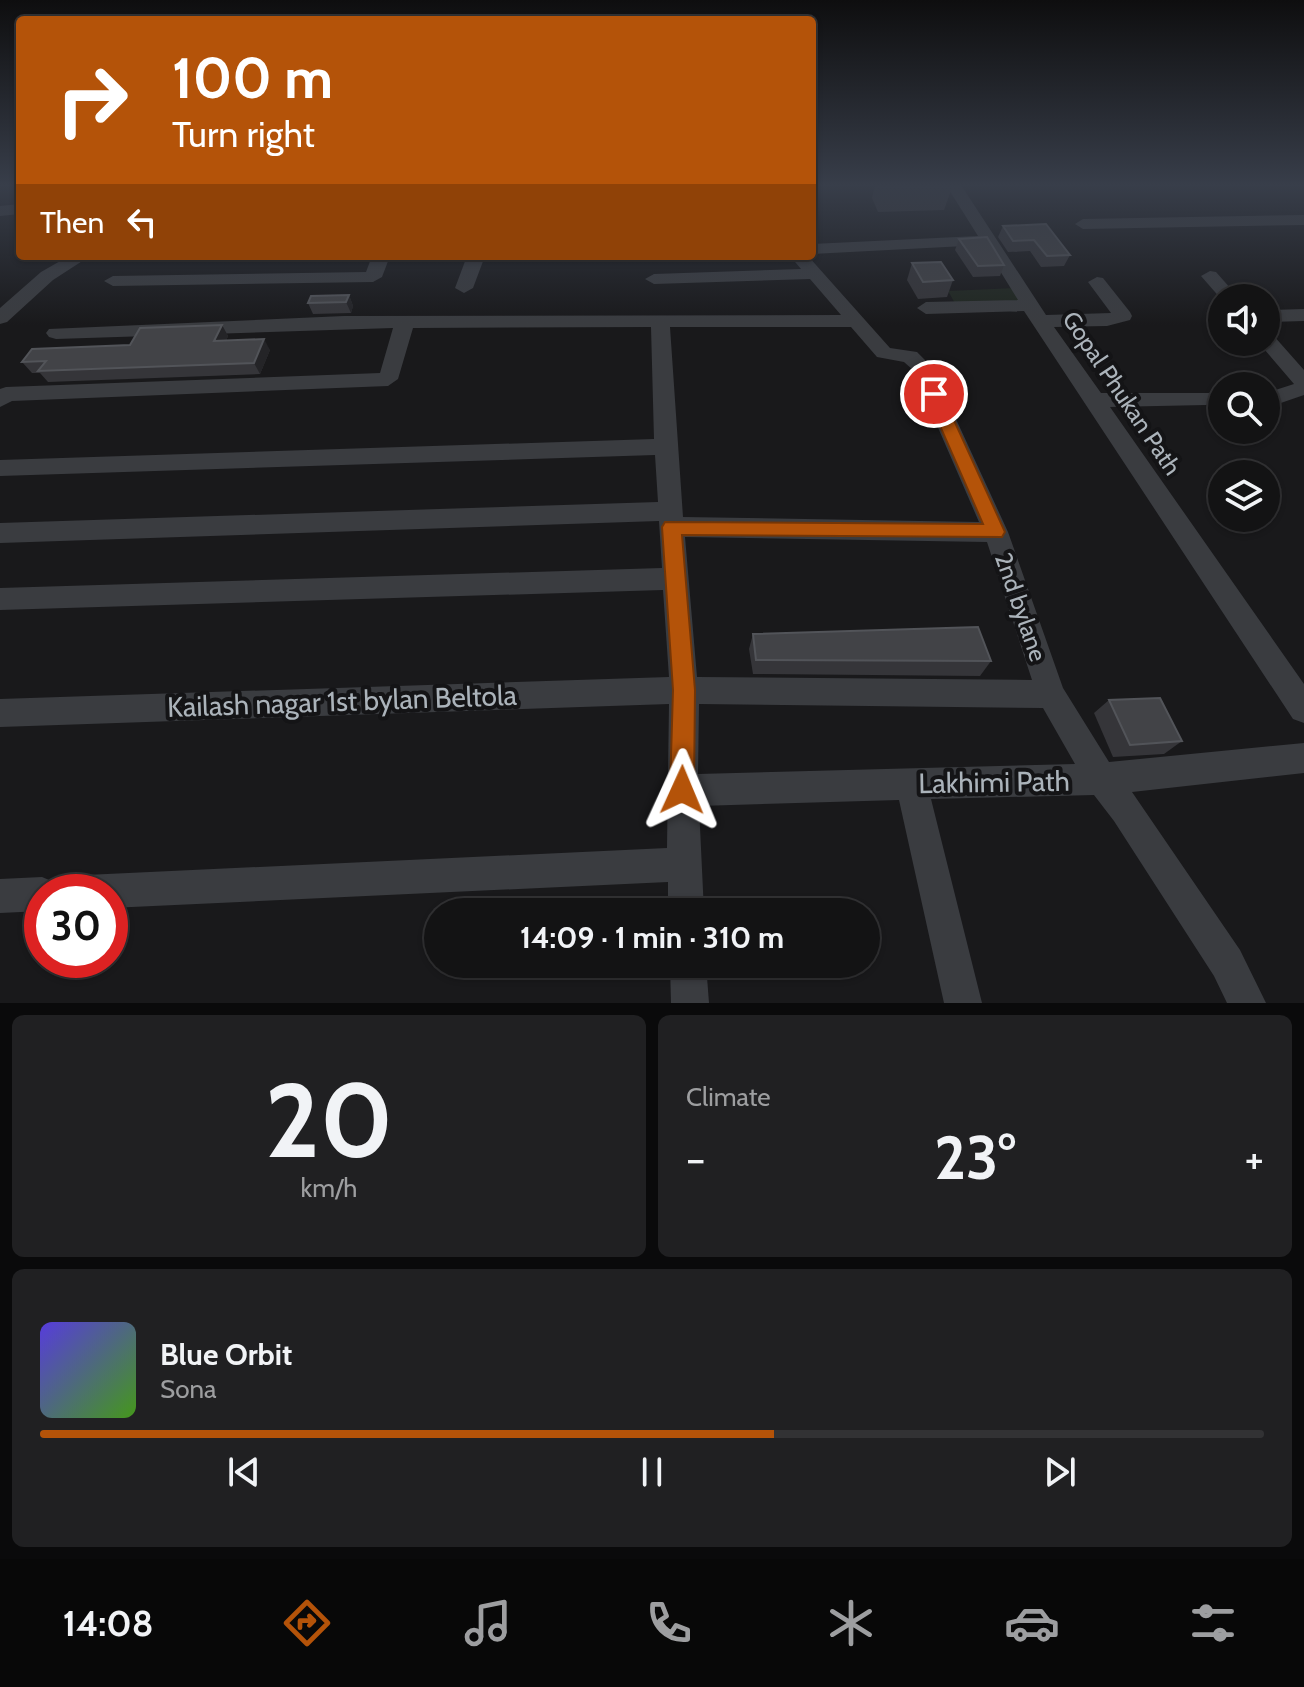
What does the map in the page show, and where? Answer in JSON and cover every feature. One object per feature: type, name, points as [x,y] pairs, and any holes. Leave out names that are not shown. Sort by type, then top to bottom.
[{"type":"street","points":[[816,249],[991,232]]},
{"type":"street","name":"Gopal Phukan Path","points":[[991,232],[1036,313],[1304,709]]},
{"type":"street","points":[[0,318],[47,276],[74,260]]},
{"type":"street","points":[[113,281],[373,277],[379,260]]},
{"type":"street","points":[[464,288],[474,260]]},
{"type":"street","points":[[654,279],[807,265]]},
{"type":"street","name":"2nd bylane","points":[[807,265],[884,353],[910,357],[922,367],[996,532],[1051,694],[1101,779],[1126,809],[1227,963],[1247,1003]]},
{"type":"street","points":[[1210,276],[1217,284]]},
{"type":"street","points":[[926,308],[1107,320],[1123,316],[1097,282]]},
{"type":"street","points":[[1280,316],[1304,315]]},
{"type":"street","points":[[56,333],[405,321],[855,321]]},
{"type":"street","points":[[0,400],[6,394],[388,379],[405,321]]},
{"type":"street","points":[[660,322],[684,690],[682,790],[686,898]]},
{"type":"street","points":[[1280,356],[1304,386],[1280,396]]},
{"type":"street","points":[[1097,400],[1206,398]]},
{"type":"street","points":[[0,468],[666,447]]},
{"type":"street","points":[[0,533],[671,519],[996,532]]},
{"type":"street","points":[[0,599],[676,579]]},
{"type":"street","name":"Kailash nagar 1st bylan Beltola","points":[[0,713],[684,690],[1051,694]]},
{"type":"street","name":"Lakhimi Path","points":[[682,790],[1101,779],[1304,758]]},
{"type":"street","points":[[911,784],[963,1003]]},
{"type":"street","points":[[128,890],[685,864]]},
{"type":"street","points":[[0,896],[24,895]]},
{"type":"street","points":[[689,978],[690,1003]]},
{"type":"shaded area","points":[[1015,288],[1025,303],[956,305],[948,291]]},
{"type":"building","points":[[1007,232],[1052,232],[1070,255],[1047,256],[1034,240],[1013,241]]},
{"type":"building","points":[[987,237],[1004,265],[978,266],[959,239]]},
{"type":"building","points":[[941,262],[953,280],[923,282],[912,263]]},
{"type":"building","points":[[349,295],[346,302],[308,303],[311,296]]},
{"type":"building","points":[[222,325],[214,341],[264,339],[254,363],[38,371],[46,361],[22,362],[32,349],[130,345],[140,328]]},
{"type":"building","points":[[978,627],[991,661],[756,660],[753,634]]},
{"type":"building","points":[[1160,698],[1182,741],[1130,745],[1109,700]]},
{"type":"route","points":[[682,790],[684,690],[672,527],[996,532],[934,394]]}]
